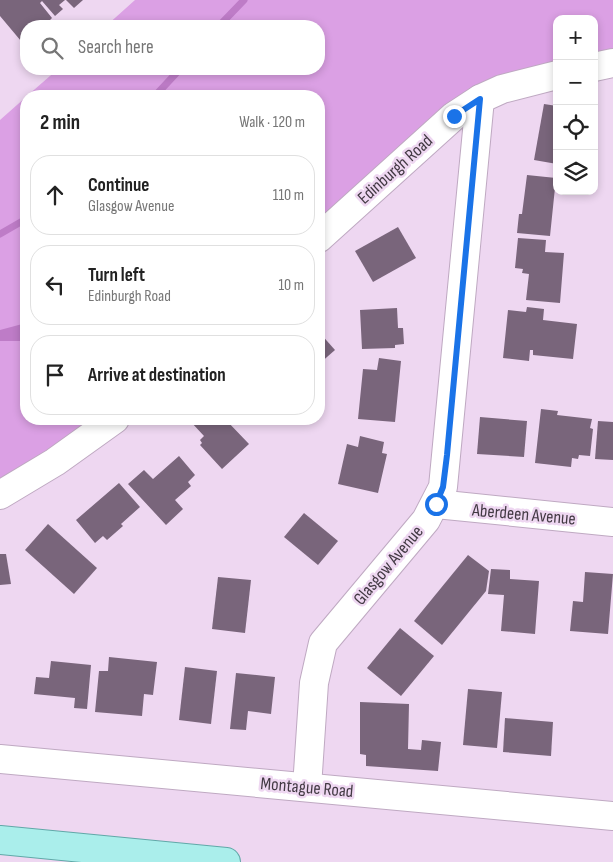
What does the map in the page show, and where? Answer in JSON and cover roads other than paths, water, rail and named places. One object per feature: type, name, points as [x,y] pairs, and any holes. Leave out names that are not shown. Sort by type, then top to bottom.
[{"type":"main road","points":[[0,840],[226,862]]},
{"type":"street","points":[[598,66],[613,63]]},
{"type":"street","name":"Edinburgh Road","points":[[325,233],[454,116],[480,99],[502,89],[553,76]]},
{"type":"street","name":"Glasgow Avenue","points":[[307,787],[314,683],[323,643],[426,520],[436,504],[443,487],[480,99]]},
{"type":"street","points":[[0,495],[54,462],[106,425]]},
{"type":"street","name":"Aberdeen Avenue","points":[[436,504],[613,522]]},
{"type":"street","name":"Montague Road","points":[[0,759],[613,816]]},
{"type":"waterway","points":[[225,20],[244,0]]},
{"type":"waterway","points":[[161,90],[174,75]]},
{"type":"waterway","points":[[0,234],[20,222]]}]
